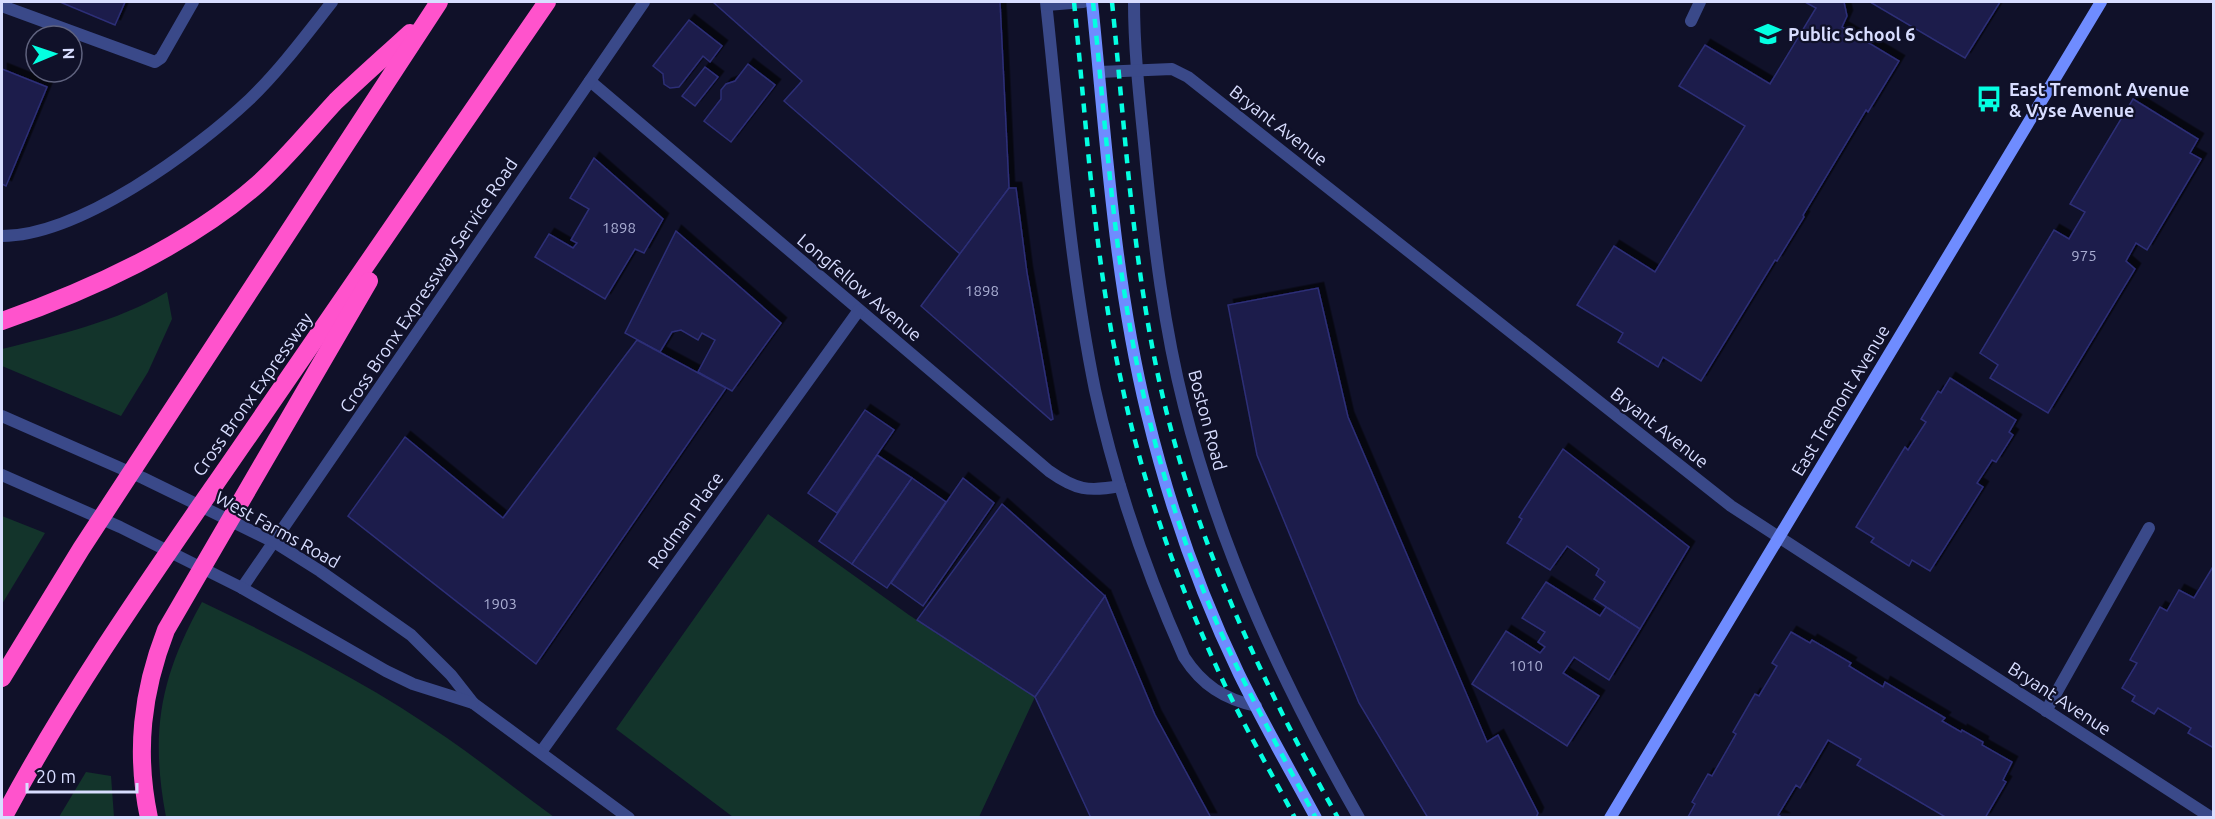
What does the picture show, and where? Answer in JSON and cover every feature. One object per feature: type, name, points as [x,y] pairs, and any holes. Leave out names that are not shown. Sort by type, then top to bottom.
[{"type":"highway","name":"Cross Bronx Expressway","points":[[3,818],[67,705],[149,579],[547,2]]},
{"type":"highway","points":[[2,321],[74,293],[127,269],[178,240],[231,205],[258,184],[337,101],[435,8]]},
{"type":"highway","points":[[2,678],[81,549],[435,8]]},
{"type":"highway","points":[[148,818],[142,748],[146,696],[153,666],[163,639],[186,595],[441,157]]},
{"type":"main road","points":[[1092,2],[1121,273],[1147,414],[1165,477],[1202,585],[1226,644],[1256,706],[1316,818]]},
{"type":"main road","name":"East Tremont Avenue","points":[[1610,818],[2101,2]]},
{"type":"street","points":[[2,6],[155,62],[161,58],[193,2]]},
{"type":"street","points":[[2,236],[47,228],[86,213],[127,191],[169,164],[212,133],[251,98],[285,61],[332,2]]},
{"type":"street","name":"Cross Bronx Expressway Service Road","points":[[242,588],[644,2]]},
{"type":"street","points":[[1083,2],[1046,3],[1071,239],[1082,319],[1096,391],[1120,486],[1147,567],[1184,657],[1193,671],[1215,692],[1256,706]]},
{"type":"street","name":"Boston Road","points":[[1134,2],[1137,69],[1153,230],[1176,373],[1192,436],[1222,530],[1261,629],[1289,688],[1359,818]]},
{"type":"street","points":[[1691,21],[1700,2]]},
{"type":"street","name":"Bryant Avenue","points":[[1099,72],[1172,69],[1188,77],[1721,499],[2212,818]]},
{"type":"street","name":"Longfellow Avenue","points":[[590,81],[1057,477],[1073,486],[1088,490],[1120,486]]},
{"type":"street","name":"Rodman Place","points":[[541,752],[859,310]]},
{"type":"street","name":"West Farms Road","points":[[2,416],[123,469],[274,542],[365,601],[411,635],[451,675],[473,704]]},
{"type":"street","name":"West Farms Road","points":[[2,475],[120,527],[242,588],[386,671],[413,684],[473,704],[629,818]]},
{"type":"street","points":[[2046,711],[2149,528]]},
{"type":"green space","points":[[167,292],[172,319],[148,372],[121,416],[2,366],[2,349],[107,320]]},
{"type":"green space","points":[[768,514],[909,615],[1035,697],[979,817],[733,817],[616,729]]},
{"type":"green space","points":[[2,516],[45,533],[2,604]]},
{"type":"green space","points":[[202,602],[296,648],[418,718],[554,817],[166,817],[159,758],[162,706],[176,655]]},
{"type":"green space","points":[[86,772],[111,776],[114,817],[59,817]]},
{"type":"building","points":[[60,2],[125,2],[115,25]]},
{"type":"building","points":[[713,2],[1000,2],[1009,188],[960,254],[784,101],[802,81]]},
{"type":"building","points":[[1805,2],[1844,2],[1847,16],[1842,27],[1899,61],[1868,112],[1866,110],[1803,215],[1804,217],[1701,381],[1663,357],[1658,367],[1618,342],[1623,333],[1577,305],[1614,246],[1655,272],[1745,126],[1679,86],[1705,45],[1770,84],[1816,8]]},
{"type":"building","points":[[1870,2],[2000,2],[1965,58]]},
{"type":"building","points":[[689,20],[722,46],[710,62],[703,56],[679,87],[670,88],[664,84],[663,74],[653,66]]},
{"type":"building","points":[[748,64],[775,85],[731,142],[704,121],[721,99],[721,90],[726,84],[735,81]]},
{"type":"building","points":[[705,67],[718,77],[695,106],[682,96]]},
{"type":"building","points":[[2,69],[24,78],[24,84],[40,84],[47,87],[6,186],[2,184]]},
{"type":"building","points":[[2133,99],[2198,139],[2190,153],[2201,159],[2147,250],[2136,243],[2126,261],[2135,269],[2048,413],[1990,378],[1998,365],[1980,353],[2054,230],[2069,239],[2085,212],[2070,204]]},
{"type":"building","points":[[594,158],[663,219],[644,253],[635,249],[605,299],[535,257],[549,234],[573,248],[577,243],[571,240],[589,209],[570,198]]},
{"type":"building","points":[[1009,188],[1016,188],[1027,273],[1053,419],[1051,420],[921,306]]},
{"type":"building","points":[[676,231],[781,323],[732,391],[698,372],[715,340],[702,333],[698,340],[681,330],[672,332],[660,352],[625,333]]},
{"type":"building","points":[[1318,288],[1348,417],[1487,742],[1498,735],[1538,813],[1536,818],[1428,818],[1359,703],[1257,455],[1228,305]]},
{"type":"building","points":[[637,340],[726,388],[536,664],[348,516],[405,437],[503,518]]},
{"type":"building","points":[[1950,378],[2016,420],[2009,432],[2013,435],[1996,462],[1992,460],[1977,483],[1983,487],[1930,571],[1912,560],[1909,566],[1871,542],[1874,538],[1856,527],[1905,447],[1908,450],[1926,422],[1921,419],[1938,391],[1941,393]]},
{"type":"building","points":[[865,410],[894,430],[837,513],[808,493]]},
{"type":"building","points":[[1563,449],[1689,547],[1640,629],[1594,599],[1605,582],[1596,575],[1599,569],[1567,546],[1550,570],[1507,543],[1522,519],[1519,517]]},
{"type":"building","points":[[877,455],[912,478],[852,564],[819,541]]},
{"type":"building","points":[[912,478],[946,502],[887,588],[852,564]]},
{"type":"building","points":[[963,478],[994,503],[923,606],[891,583]]},
{"type":"building","points":[[1002,504],[1105,596],[1035,697],[917,620]]},
{"type":"building","points":[[2214,565],[2214,744],[2212,747],[2188,733],[2191,728],[2158,708],[2154,714],[2132,701],[2135,696],[2122,688],[2137,663],[2130,660],[2160,607],[2167,611],[2179,590],[2194,598]]},
{"type":"building","points":[[1546,582],[1600,616],[1606,607],[1640,629],[1609,680],[1574,657],[1563,673],[1599,696],[1567,746],[1472,684],[1506,631],[1540,653],[1545,647],[1538,642],[1545,632],[1522,618]]},
{"type":"building","points":[[1105,596],[1155,715],[1211,818],[1091,818],[1035,697]]},
{"type":"building","points":[[1791,632],[1810,643],[1812,640],[1851,663],[1849,666],[1883,687],[1885,682],[1945,718],[1942,721],[1983,742],[1982,745],[2012,762],[2003,780],[2006,782],[1985,818],[1947,818],[1857,765],[1861,759],[1828,740],[1800,788],[1796,785],[1778,815],[1783,818],[1688,817],[1695,804],[1692,802],[1708,774],[1712,776],[1736,734],[1733,732],[1755,694],[1759,696],[1777,666],[1772,663]]},
{"type":"railway","points":[[1074,2],[1098,242],[1112,338],[1140,461],[1177,573],[1207,645],[1240,716],[1295,818]]},
{"type":"railway","points":[[1093,2],[1108,157],[1127,312],[1156,447],[1187,546],[1225,642],[1316,818]]},
{"type":"railway","points":[[1112,2],[1138,258],[1166,410],[1198,517],[1238,620],[1285,720],[1338,818]]},
{"type":"place","name":"Public School 6","points":[[1768,34]]},
{"type":"place","name":"East Tremont Avenue & Vyse Avenue","points":[[1989,99]]}]
